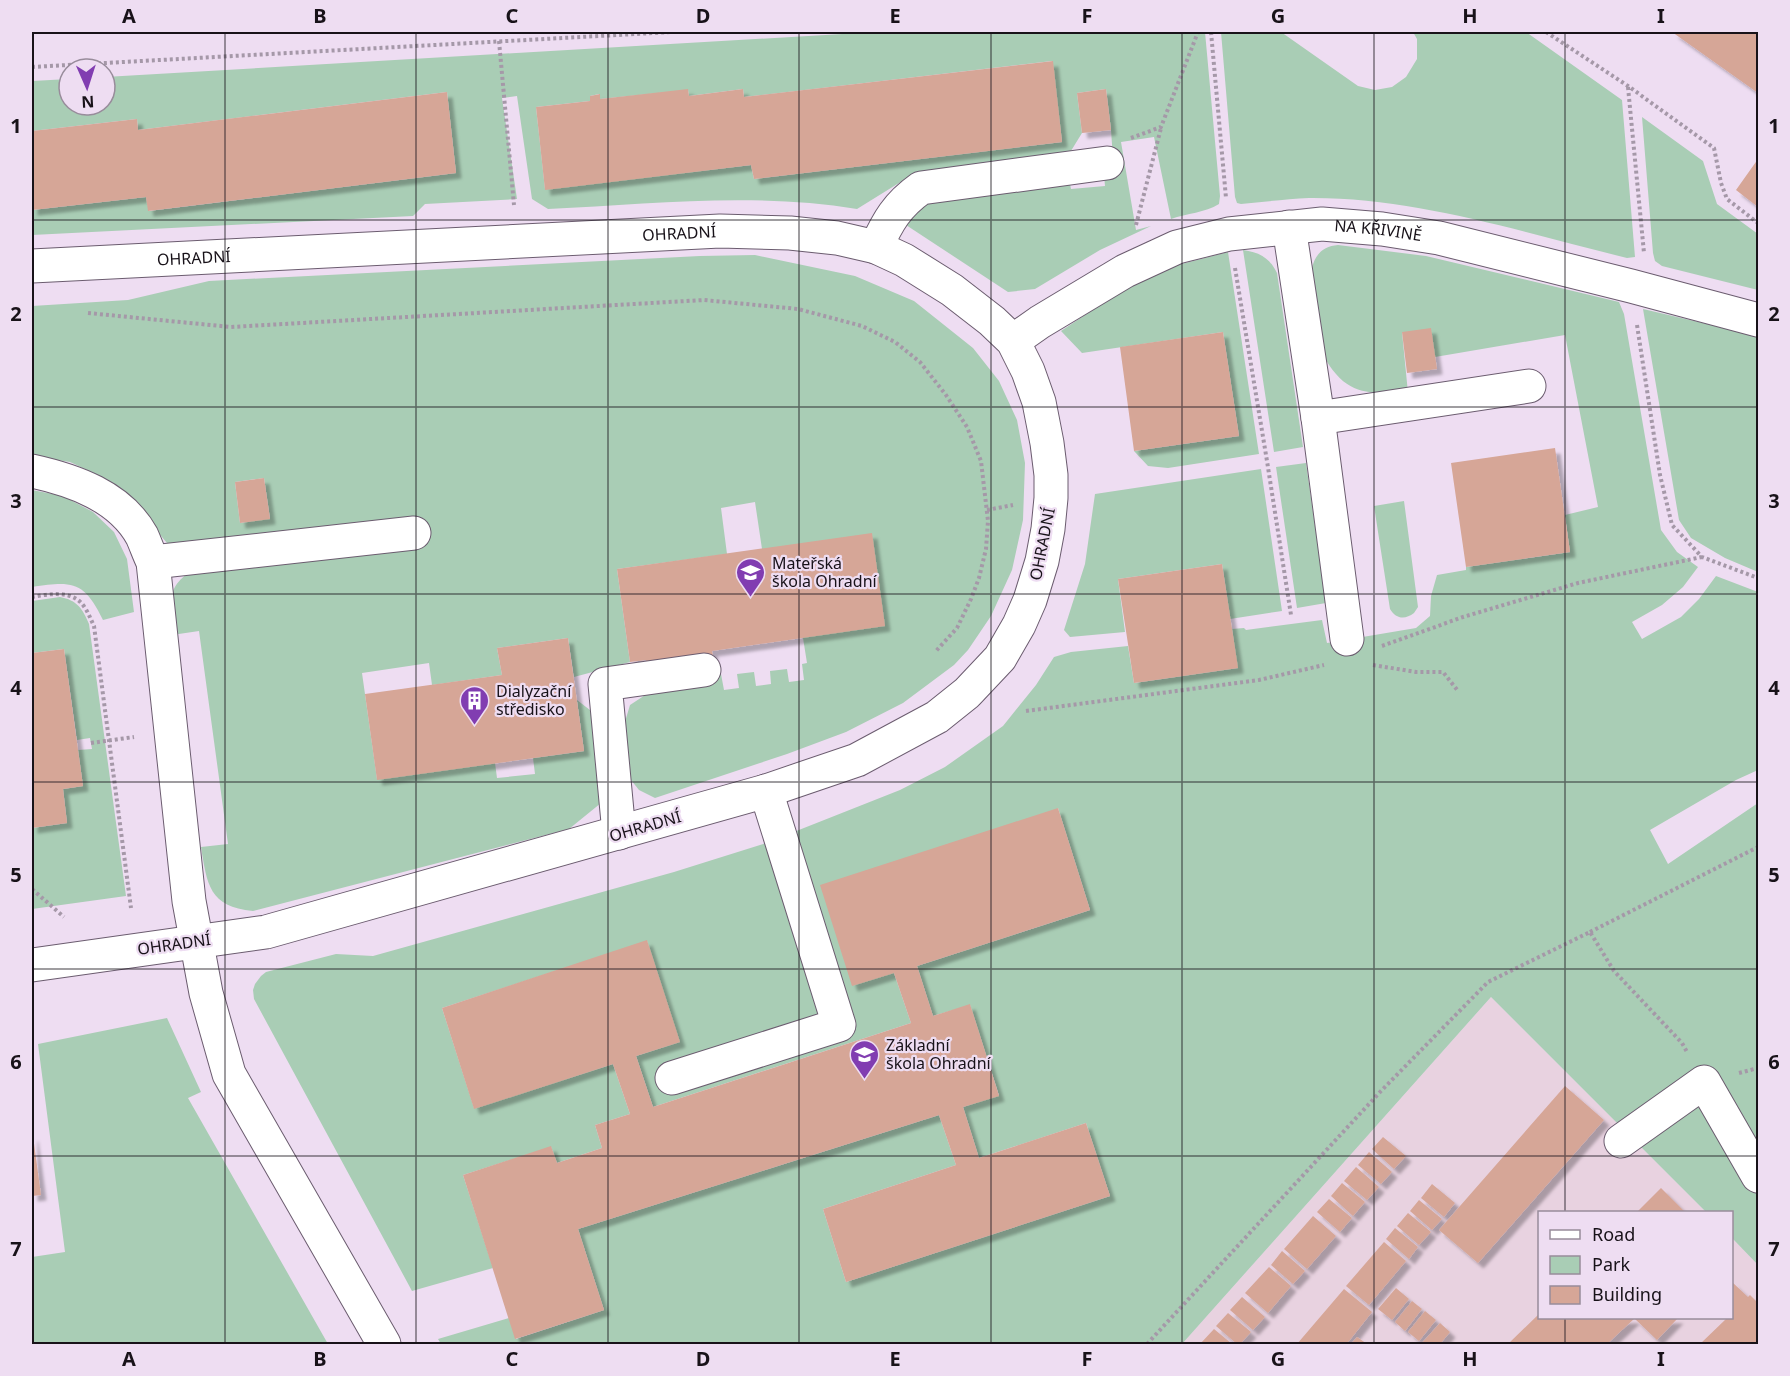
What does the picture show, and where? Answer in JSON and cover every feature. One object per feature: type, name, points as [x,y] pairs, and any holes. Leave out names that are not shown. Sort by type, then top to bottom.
[{"type":"street","points":[[876,247],[888,222],[905,199],[921,188],[1107,163]]},
{"type":"street","name":"NA KŘIVINĚ","points":[[1013,340],[1125,271],[1177,247],[1229,234],[1322,225],[1382,229],[1439,238],[1758,320]]},
{"type":"street","points":[[1289,227],[1355,654]]},
{"type":"street","name":"OHRADNÍ","points":[[32,266],[731,231],[790,233],[837,238],[876,247],[904,260],[952,290],[1013,340],[1028,371],[1039,402],[1051,475],[1051,498],[1044,550],[1030,600],[1000,658],[967,693],[937,717],[857,760],[766,791],[266,932],[32,965]]},
{"type":"street","points":[[1318,418],[1529,386]]},
{"type":"street","points":[[32,471],[62,477],[92,490],[121,509],[141,534],[153,562],[195,941],[206,993],[229,1074],[384,1344]]},
{"type":"street","points":[[153,562],[414,533]]},
{"type":"street","points":[[619,833],[605,684],[704,670]]},
{"type":"street","points":[[672,1078],[839,1024],[766,791]]},
{"type":"street","points":[[1621,1141],[1704,1082],[1758,1176]]},
{"type":"path","points":[[32,67],[672,32]]},
{"type":"path","points":[[1135,229],[1161,127],[1198,32]]},
{"type":"path","points":[[1211,32],[1229,234],[1291,615]]},
{"type":"path","points":[[1546,32],[1628,86],[1714,148],[1727,200],[1758,223]]},
{"type":"path","points":[[499,41],[519,241]]},
{"type":"path","points":[[1628,86],[1644,256]]},
{"type":"path","points":[[1107,163],[1109,146],[1161,127]]},
{"type":"path","points":[[1631,286],[1660,475],[1672,525],[1702,557],[1758,578]]},
{"type":"path","points":[[88,313],[231,327],[704,300],[798,309],[862,326],[895,342],[920,362],[967,427],[981,460],[988,521],[986,549],[979,578],[957,628],[936,651]]},
{"type":"path","points":[[987,510],[1002,507]]},
{"type":"path","points":[[1026,711],[1259,680],[1355,654],[1463,616],[1578,583],[1702,557]]},
{"type":"path","points":[[32,597],[53,594],[71,596],[84,606],[93,626],[131,908]]},
{"type":"path","points":[[1355,654],[1416,672],[1443,672],[1458,691]]},
{"type":"path","points":[[91,743],[138,737]]},
{"type":"path","points":[[1147,1344],[1381,1091],[1488,982],[1758,848]]},
{"type":"path","points":[[32,890],[64,917]]},
{"type":"path","points":[[1590,932],[1614,971],[1682,1043],[1704,1082]]},
{"type":"shaded area","points":[[1491,997],[1705,1211],[1538,1211],[1538,1319],[1733,1319],[1733,1239],[1758,1265],[1758,1344],[1182,1344]]},
{"type":"green space","points":[[876,32],[1205,32],[1220,196],[1219,204],[1214,207],[1171,219],[1154,137],[1121,142],[1136,230],[1151,226],[1100,250],[1035,289],[1008,292],[906,225],[931,195],[1069,179],[1071,189],[1105,186],[1104,175],[1114,173],[1106,89],[1077,93],[1082,133],[1066,159],[907,178],[857,209],[819,204],[741,200],[548,209],[532,199],[517,96],[502,98],[517,199],[425,204],[413,216],[32,235],[32,210],[146,197],[149,211],[456,173],[447,92],[138,130],[137,119],[32,131],[32,81],[57,80],[57,117],[117,117],[117,76]],"holes":[[[1052,61],[1062,142],[754,179],[751,165],[545,189],[536,107],[590,101],[590,96],[599,94],[600,99],[688,90],[689,96],[743,89],[744,97]]]},
{"type":"green space","points":[[1221,32],[1281,32],[1358,86],[1375,90],[1392,87],[1406,77],[1417,59],[1417,39],[1413,32],[1526,32],[1622,100],[1635,257],[1627,258],[1470,218],[1389,203],[1309,198],[1237,203]]},
{"type":"green space","points":[[1642,117],[1703,161],[1717,204],[1758,234],[1758,290],[1662,266],[1655,261]]},
{"type":"green space","points":[[1338,245],[1426,256],[1619,302],[1624,314],[1661,530],[1677,552],[1698,567],[1683,587],[1662,605],[1632,622],[1642,639],[1681,617],[1699,599],[1716,576],[1758,592],[1758,770],[1736,780],[1650,830],[1668,864],[1758,803],[1758,1265],[1733,1239],[1733,1211],[1705,1211],[1491,997],[1182,1344],[441,1344],[438,1339],[509,1318],[516,1339],[604,1310],[578,1229],[939,1115],[956,1165],[823,1209],[846,1282],[1110,1196],[1086,1123],[979,1158],[963,1107],[999,1095],[970,1005],[933,1016],[917,966],[1090,910],[1058,808],[894,973],[911,1023],[653,1107],[636,1056],[679,1042],[647,941],[442,1008],[474,1108],[613,1064],[630,1114],[595,1125],[602,1148],[557,1163],[551,1147],[463,1175],[493,1268],[412,1291],[254,999],[253,990],[255,984],[266,972],[336,954],[373,956],[674,872],[766,843],[900,790],[945,767],[1003,726],[1036,685],[1054,657],[1071,652],[1128,646],[1134,683],[1237,668],[1232,629],[1244,628],[1246,630],[1322,620],[1327,643],[1416,628],[1430,616],[1431,596],[1437,575],[1466,570],[1466,567],[1570,552],[1565,515],[1598,507],[1565,335],[1435,357],[1402,332],[1408,393],[1371,392],[1352,387],[1334,372],[1326,360],[1312,268],[1315,259],[1328,247]]},
{"type":"green space","points":[[1243,250],[1263,257],[1271,263],[1277,273],[1303,447],[1274,452]]},
{"type":"green space","points":[[1228,252],[1259,454],[1168,468],[1148,466],[1134,451],[1239,436],[1223,332],[1082,353],[1061,331],[1112,297],[1170,267]]},
{"type":"green space","points":[[755,255],[855,276],[914,301],[973,348],[999,381],[1017,420],[1025,463],[1023,520],[1012,570],[991,616],[968,650],[954,665],[903,703],[846,732],[655,798],[639,790],[631,780],[621,748],[621,735],[630,705],[662,684],[721,674],[724,690],[739,688],[737,674],[754,672],[756,686],[771,684],[770,671],[787,669],[789,682],[804,680],[802,664],[807,663],[803,638],[762,549],[755,502],[721,508],[727,554],[617,569],[630,662],[574,677],[568,638],[497,648],[502,675],[432,685],[429,663],[362,673],[377,779],[495,763],[497,778],[535,774],[533,758],[584,751],[577,700],[599,717],[601,803],[569,829],[253,911],[227,905],[219,899],[208,882],[201,847],[228,844],[199,631],[172,635],[170,607],[173,592],[182,578],[191,571],[185,550],[167,543],[128,497],[102,477],[70,462],[32,456],[32,306],[128,300],[209,281]],"holes":[[[264,478],[270,518],[240,523],[235,482]]]},
{"type":"green space","points":[[1643,309],[1758,336],[1758,572],[1725,558],[1691,538],[1679,520]]},
{"type":"green space","points":[[1306,463],[1326,603],[1297,608],[1276,467]]},
{"type":"green space","points":[[1261,469],[1282,611],[1230,619],[1222,564],[1118,579],[1125,632],[1070,637],[1064,630],[1085,564],[1095,494]]},
{"type":"green space","points":[[32,490],[63,496],[93,512],[114,532],[127,559],[134,612],[103,620],[90,598],[76,587],[58,584],[32,587]]},
{"type":"green space","points":[[1404,501],[1418,607],[1411,615],[1398,617],[1390,609],[1374,506]]},
{"type":"green space","points":[[60,597],[71,600],[79,606],[89,624],[126,896],[32,909],[32,828],[67,823],[63,789],[83,786],[78,750],[92,749],[90,738],[77,740],[64,649],[32,653],[32,601]]},
{"type":"green space","points":[[167,1018],[201,1092],[188,1098],[328,1344],[32,1344],[32,1257],[65,1252],[38,1044]]},
{"type":"building","points":[[1672,32],[1758,32],[1758,93]]},
{"type":"building","points":[[1053,61],[1062,142],[754,179],[751,165],[545,190],[536,107],[590,101],[590,96],[600,94],[600,99],[688,89],[689,96],[743,89],[744,97]]},
{"type":"building","points":[[1106,89],[1111,130],[1082,133],[1077,93]]},
{"type":"building","points":[[447,92],[456,173],[148,211],[146,197],[32,210],[32,131],[137,119],[138,130]]},
{"type":"building","points":[[1758,159],[1758,207],[1736,190]]},
{"type":"building","points":[[1431,328],[1437,369],[1407,373],[1402,332]]},
{"type":"building","points":[[1223,332],[1239,436],[1134,451],[1120,347]]},
{"type":"building","points":[[1555,448],[1570,552],[1466,567],[1451,463]]},
{"type":"building","points":[[264,478],[270,519],[240,523],[235,482]]},
{"type":"building","name":"Mateřská škola Ohradní","points":[[872,533],[885,626],[712,651],[713,656],[646,666],[646,660],[630,662],[617,569]]},
{"type":"building","points":[[1222,564],[1238,668],[1134,683],[1118,579]]},
{"type":"building","name":"Dialyzační středisko","points":[[568,638],[584,751],[377,780],[365,694],[502,675],[497,648]]},
{"type":"building","points":[[64,649],[83,786],[63,789],[67,823],[32,828],[32,653]]},
{"type":"building","name":"Základní škola Ohradní","points":[[1058,808],[1090,910],[917,966],[933,1016],[970,1004],[999,1096],[963,1107],[979,1158],[1086,1123],[1110,1196],[846,1282],[823,1209],[956,1165],[939,1115],[578,1229],[604,1310],[515,1339],[463,1175],[551,1146],[557,1163],[602,1148],[595,1125],[630,1114],[613,1064],[474,1109],[442,1008],[647,940],[680,1042],[636,1056],[653,1107],[911,1023],[894,973],[852,986],[820,885]]},
{"type":"building","points":[[1565,1086],[1604,1120],[1478,1263],[1439,1230]]},
{"type":"building","points":[[32,1136],[41,1195],[32,1196]]},
{"type":"building","points":[[1383,1137],[1406,1156],[1394,1169],[1372,1149]]},
{"type":"building","points":[[1369,1152],[1392,1172],[1381,1184],[1358,1165]]},
{"type":"building","points":[[1356,1167],[1379,1187],[1367,1200],[1344,1181]]},
{"type":"building","points":[[1342,1183],[1365,1202],[1353,1216],[1331,1196]]},
{"type":"building","points":[[1432,1184],[1455,1203],[1444,1217],[1421,1198]]},
{"type":"building","points":[[1661,1188],[1684,1211],[1638,1211]]},
{"type":"building","points":[[1329,1199],[1352,1218],[1340,1232],[1317,1212]]},
{"type":"building","points":[[1419,1200],[1442,1219],[1432,1230],[1410,1211]]},
{"type":"building","points":[[1408,1213],[1431,1232],[1419,1245],[1397,1226]]},
{"type":"building","points":[[1313,1216],[1336,1236],[1307,1269],[1284,1249]]},
{"type":"building","points":[[1395,1228],[1418,1247],[1409,1259],[1386,1239]]},
{"type":"building","points":[[1384,1242],[1406,1261],[1369,1305],[1346,1286]]},
{"type":"building","points":[[1282,1251],[1305,1271],[1293,1284],[1271,1265]]},
{"type":"building","points":[[1269,1267],[1291,1286],[1268,1313],[1245,1293]]},
{"type":"building","points":[[1733,1283],[1758,1303],[1758,1344],[1700,1344],[1726,1319],[1733,1319]]},
{"type":"building","points":[[1396,1288],[1409,1299],[1392,1320],[1378,1309]]},
{"type":"building","points":[[1344,1289],[1372,1312],[1349,1341],[1345,1344],[1297,1344]]},
{"type":"building","points":[[1242,1297],[1265,1317],[1253,1330],[1230,1310]]},
{"type":"building","points":[[1412,1301],[1422,1309],[1405,1331],[1395,1322]]},
{"type":"building","points":[[1425,1311],[1436,1320],[1419,1341],[1408,1332]]},
{"type":"building","points":[[1228,1313],[1251,1332],[1240,1344],[1216,1326]]},
{"type":"building","points":[[1538,1315],[1538,1319],[1634,1319],[1607,1344],[1508,1344]]},
{"type":"building","points":[[1635,1319],[1677,1319],[1657,1340]]},
{"type":"building","points":[[1440,1323],[1450,1332],[1440,1344],[1421,1344]]},
{"type":"building","points":[[1214,1329],[1232,1344],[1200,1344]]},
{"type":"building","points":[[1357,1337],[1367,1344],[1351,1344]]},
{"type":"place","name":"Mateřská škola Ohradní","points":[[751,598]]},
{"type":"place","name":"Dialyzační středisko","points":[[475,726]]},
{"type":"place","name":"Základní škola Ohradní","points":[[865,1080]]}]
